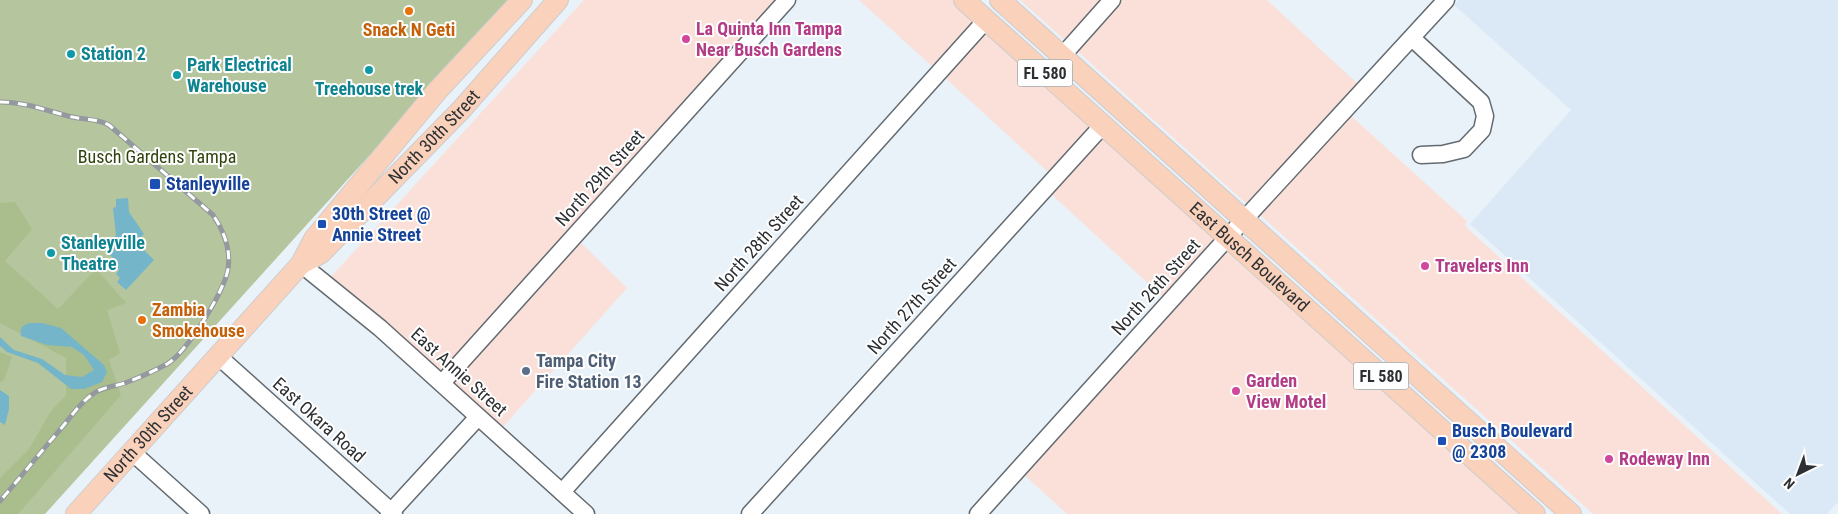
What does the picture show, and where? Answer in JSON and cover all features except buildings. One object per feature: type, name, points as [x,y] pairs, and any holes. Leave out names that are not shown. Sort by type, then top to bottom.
[{"type":"main road","name":"North 30th Street","points":[[76,514],[301,264],[314,239],[438,90],[522,0]]},
{"type":"main road","name":"North 30th Street","points":[[301,264],[322,253],[461,110],[558,0]]},
{"type":"main road","name":"East Busch Boulevard","points":[[964,0],[1535,514]]},
{"type":"main road","name":"East Busch Boulevard","points":[[1000,0],[1571,514]]},
{"type":"main road","points":[[986,20],[995,16],[1001,18],[1044,57],[1052,58],[1063,55]]},
{"type":"main road","points":[[1398,391],[1409,388],[1415,390],[1485,453],[1517,466]]},
{"type":"street","name":"North 29th Street","points":[[442,383],[787,0]]},
{"type":"street","points":[[1063,55],[1112,0]]},
{"type":"street","name":"North 26th Street","points":[[978,514],[1228,237],[1446,0]]},
{"type":"street","name":"North 28th Street","points":[[562,492],[986,20]]},
{"type":"street","points":[[1412,38],[1481,102],[1485,116],[1482,130],[1464,149],[1443,154],[1421,155]]},
{"type":"street","name":"North 27th Street","points":[[750,514],[1103,125]]},
{"type":"street","name":"East Annie Street","points":[[301,264],[380,328],[586,514]]},
{"type":"street","name":"East Okara Road","points":[[218,356],[392,513]]},
{"type":"street","points":[[392,513],[478,417]]},
{"type":"street","points":[[132,452],[201,514]]},
{"type":"shaded area","points":[[584,0],[780,0],[442,375],[329,279]]},
{"type":"shaded area","points":[[859,0],[953,0],[977,21],[934,68]]},
{"type":"shaded area","points":[[1020,0],[1105,0],[1067,42]]},
{"type":"shaded area","points":[[1119,0],[1267,0],[1358,84],[1249,206],[1075,49]]},
{"type":"shaded area","points":[[1459,0],[1838,0],[1838,502],[1827,514],[1790,514],[1470,224],[1571,110],[1454,5]]},
{"type":"shaded area","points":[[985,28],[1094,126],[1050,175],[943,76]]},
{"type":"shaded area","points":[[1349,114],[1467,221],[1465,225],[1467,228],[1782,514],[1593,514],[1258,213]]},
{"type":"shaded area","points":[[1102,134],[1219,238],[1165,299],[1049,192]]},
{"type":"shaded area","points":[[578,240],[627,288],[501,429],[450,382]]},
{"type":"shaded area","points":[[1227,246],[1526,514],[1067,514],[1022,473]]},
{"type":"green space","name":"Busch Gardens Tampa","points":[[0,0],[510,0],[45,514],[0,514]]},
{"type":"green space","points":[[15,202],[32,229],[5,261],[58,309],[96,269],[126,303],[107,310],[120,353],[109,360],[121,395],[18,514],[0,514],[0,478],[29,449],[51,411],[66,395],[66,358],[0,323],[0,203]]},
{"type":"green space","points":[[0,352],[12,357],[4,380],[0,382]]},
{"type":"water","points":[[128,198],[129,212],[144,234],[136,242],[154,260],[126,290],[117,282],[120,278],[116,274],[119,270],[114,265],[117,262],[104,249],[116,235],[113,208],[116,207],[116,199]]},
{"type":"water","points":[[30,323],[42,323],[61,328],[104,365],[107,372],[102,382],[84,389],[71,389],[38,363],[7,352],[0,346],[0,337],[14,350],[42,359],[65,375],[82,377],[94,370],[84,355],[72,347],[47,345],[21,336],[22,328]]},
{"type":"water","points":[[0,390],[9,396],[9,409],[5,425],[0,422]]},
{"type":"railway","points":[[0,102],[26,105],[73,117],[99,121],[109,125],[213,215],[226,240],[229,262],[220,292],[194,335],[175,357],[167,364],[125,383],[96,392],[85,400],[0,501]]},
{"type":"place","name":"Snack N Geti","points":[[409,11]]},
{"type":"place","name":"La Quinta Inn Tampa Near Busch Gardens","points":[[686,39]]},
{"type":"place","name":"Station 2","points":[[71,54]]},
{"type":"place","name":"Treehouse trek","points":[[369,70]]},
{"type":"place","name":"Park Electrical Warehouse","points":[[177,75]]},
{"type":"place","name":"Stanleyville","points":[[155,184]]},
{"type":"place","name":"30th Street @ Annie Street","points":[[322,224]]},
{"type":"place","name":"Stanleyville Theatre","points":[[51,253]]},
{"type":"place","name":"Travelers Inn","points":[[1425,266]]},
{"type":"place","name":"Zambia Smokehouse","points":[[142,320]]},
{"type":"place","name":"Tampa City Fire Station 13","points":[[526,371]]},
{"type":"place","name":"Garden View Motel","points":[[1236,391]]},
{"type":"place","name":"Busch Boulevard @ 2308","points":[[1442,441]]},
{"type":"place","name":"Rodeway Inn","points":[[1609,459]]}]
